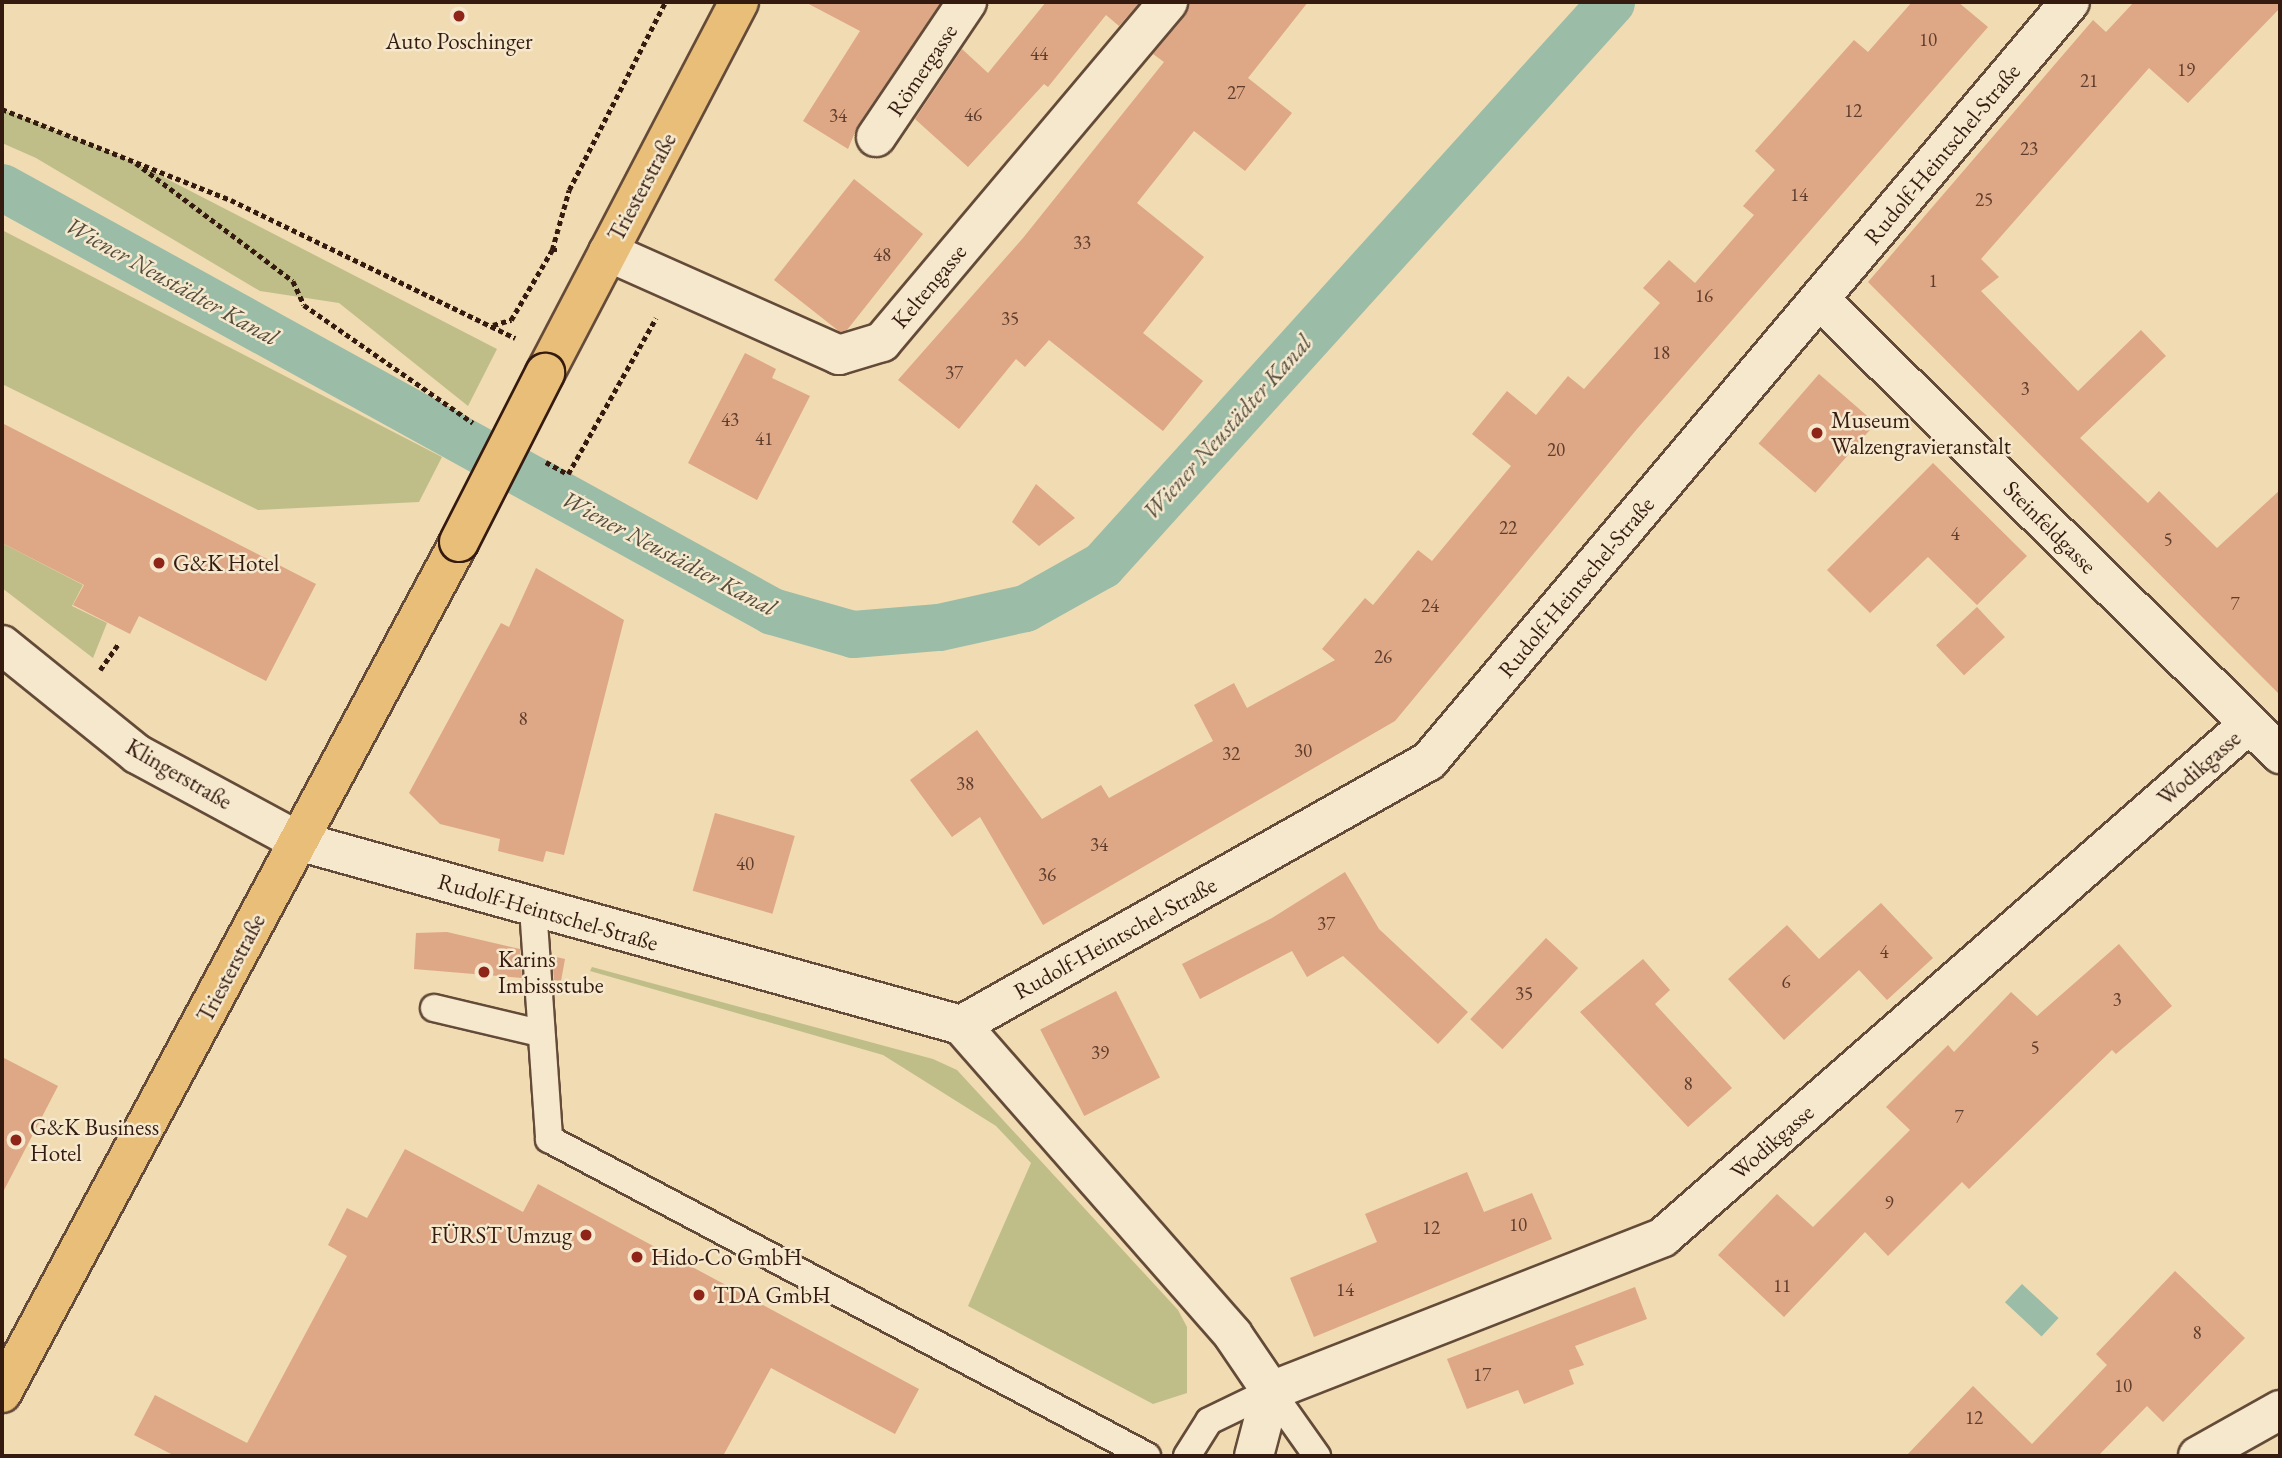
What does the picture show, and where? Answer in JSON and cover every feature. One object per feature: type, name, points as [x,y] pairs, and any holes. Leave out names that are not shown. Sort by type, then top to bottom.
[{"type":"main road","name":"Triesterstraße","points":[[2,1393],[459,542],[739,2]]},
{"type":"street","name":"Römergasse","points":[[876,137],[967,2]]},
{"type":"street","name":"Keltengasse","points":[[608,252],[839,355],[882,342],[1168,2]]},
{"type":"street","name":"Rudolf-Heintschel-Straße","points":[[298,841],[961,1025],[1429,761],[2070,2]]},
{"type":"street","name":"Steinfeldgasse","points":[[1819,299],[2280,754]]},
{"type":"street","name":"Klingerstraße","points":[[2,645],[137,754],[298,841]]},
{"type":"street","name":"Wodikgasse","points":[[1271,1391],[1663,1237],[2249,724]]},
{"type":"street","points":[[961,1025],[1233,1335],[1271,1391],[1254,1456]]},
{"type":"street","points":[[2198,1456],[2280,1410]]},
{"type":"lane","points":[[533,908],[549,1139],[1147,1456]]},
{"type":"lane","points":[[434,1008],[540,1033]]},
{"type":"lane","points":[[1187,1456],[1209,1421],[1271,1391],[1317,1456]]},
{"type":"path","points":[[552,250],[569,190],[665,2]]},
{"type":"path","points":[[2,109],[231,200],[550,365]]},
{"type":"path","points":[[136,163],[293,281],[304,305],[478,425]]},
{"type":"path","points":[[534,456],[568,474],[649,329]]},
{"type":"path","points":[[100,670],[119,643]]},
{"type":"shaded area","points":[[2,109],[136,163],[497,349],[468,406],[339,303],[260,291],[36,158],[2,143]]},
{"type":"shaded area","points":[[2,230],[442,457],[419,502],[258,510],[2,384]]},
{"type":"shaded area","points":[[2,543],[83,585],[72,606],[107,623],[93,658],[2,588]]},
{"type":"shaded area","points":[[592,967],[933,1059],[957,1070],[1178,1310],[1187,1327],[1187,1393],[1153,1404],[968,1306],[1031,1163],[996,1126],[883,1055],[590,971]]},
{"type":"shaded area","points":[[2022,1284],[2059,1318],[2042,1336],[2005,1302]]},
{"type":"building","points":[[805,2],[941,2],[858,125],[848,149],[803,121],[860,31]]},
{"type":"building","points":[[1046,2],[1140,2],[1119,26],[1106,15],[1048,87],[1044,84],[968,167],[915,119],[962,49],[988,73]]},
{"type":"building","points":[[1189,2],[1308,2],[1248,78],[1292,113],[1245,171],[1194,131],[1137,203],[1204,257],[1143,333],[1203,381],[1163,431],[1049,340],[1025,367],[1016,359],[959,429],[898,380],[1023,238],[1164,62],[1153,54],[1185,16]]},
{"type":"building","points":[[1912,2],[1958,2],[1988,27],[1637,429],[1395,721],[1043,925],[980,817],[952,837],[910,780],[977,730],[1042,819],[1101,785],[1109,798],[1213,741],[1194,705],[1234,683],[1247,708],[1335,660],[1322,649],[1365,598],[1373,605],[1418,550],[1432,561],[1511,466],[1472,434],[1507,391],[1536,415],[1568,376],[1584,389],[1660,303],[1643,288],[1669,260],[1695,283],[1754,215],[1743,206],[1775,170],[1755,151],[1854,40],[1868,52]]},
{"type":"building","points":[[2134,2],[2280,2],[2280,8],[2188,103],[2149,68],[1981,259],[1999,277],[1981,291],[2078,391],[2141,330],[2166,356],[2080,438],[2148,503],[2159,491],[2217,548],[2280,490],[2280,695],[1868,282],[2093,20],[2106,32]]},
{"type":"building","points":[[854,179],[923,234],[847,330],[840,332],[774,280]]},
{"type":"building","points":[[745,353],[776,369],[772,378],[810,396],[757,500],[688,463]]},
{"type":"building","name":"Museum Walzengravieranstalt","points":[[1819,374],[1876,423],[1815,493],[1759,443]]},
{"type":"building","name":"G&K Hotel","points":[[2,423],[316,584],[266,681],[139,616],[130,634],[73,605],[84,585],[2,543]]},
{"type":"building","points":[[1933,463],[2027,556],[1977,605],[1928,557],[1870,613],[1827,570]]},
{"type":"building","points":[[1036,484],[1075,518],[1039,546],[1012,522]]},
{"type":"building","points":[[536,568],[624,620],[564,855],[546,851],[543,862],[498,851],[500,839],[440,824],[409,793],[501,623],[509,627]]},
{"type":"building","points":[[1977,607],[2005,637],[1964,675],[1936,645]]},
{"type":"building","points":[[715,813],[795,836],[772,914],[693,891]]},
{"type":"building","points":[[1345,872],[1379,929],[1468,1012],[1438,1044],[1343,956],[1307,977],[1292,951],[1200,999],[1182,964],[1272,918]]},
{"type":"building","points":[[1881,903],[1933,958],[1887,1000],[1859,970],[1784,1040],[1728,979],[1787,925],[1819,959]]},
{"type":"building","points":[[447,932],[520,949],[522,978],[414,969],[416,933]]},
{"type":"building","points":[[1546,938],[1578,968],[1502,1049],[1470,1019]]},
{"type":"building","points":[[2119,944],[2172,1006],[2116,1054],[2112,1050],[1969,1189],[1962,1182],[1888,1256],[1865,1232],[1784,1317],[1718,1255],[1777,1194],[1813,1227],[1910,1130],[1886,1107],[1948,1045],[1954,1052],[2011,992],[2037,1016]]},
{"type":"building","points":[[552,956],[565,959],[561,981],[554,980]]},
{"type":"building","points":[[1643,959],[1670,990],[1655,1004],[1732,1088],[1688,1127],[1580,1012]]},
{"type":"building","points":[[1116,991],[1160,1077],[1084,1116],[1040,1030]]},
{"type":"building","name":"G&K Business Hotel","points":[[2,1057],[58,1086],[2,1194]]},
{"type":"building","points":[[405,1149],[523,1212],[538,1184],[919,1389],[895,1434],[771,1368],[723,1456],[175,1456],[134,1435],[155,1395],[247,1443],[347,1256],[328,1245],[347,1208],[367,1218]]},
{"type":"building","points":[[1467,1172],[1484,1212],[1532,1193],[1552,1239],[1314,1337],[1290,1278],[1377,1242],[1365,1214]]},
{"type":"building","points":[[2175,1271],[2245,1338],[2163,1422],[2147,1406],[2098,1456],[1906,1456],[1973,1386],[2032,1444],[2107,1365],[2096,1354]]},
{"type":"building","points":[[1635,1287],[1647,1319],[1575,1346],[1584,1365],[1569,1370],[1574,1384],[1524,1404],[1518,1390],[1467,1409],[1447,1359]]},
{"type":"waterway","name":"Wiener Neustädter Kanal","points":[[2,187],[772,611],[853,634],[939,627],[1025,608],[1102,565],[1611,2]]},
{"type":"place","name":"Auto Poschinger","points":[[459,16]]},
{"type":"place","name":"Museum Walzengravieranstalt","points":[[1817,433]]},
{"type":"place","name":"G&K Hotel","points":[[159,563]]},
{"type":"place","name":"Karins Imbissstube","points":[[484,972]]},
{"type":"place","name":"G&K Business Hotel","points":[[16,1140]]},
{"type":"place","name":"FÜRST Umzug","points":[[586,1235]]},
{"type":"place","name":"Hido-Co GmbH","points":[[637,1257]]},
{"type":"place","name":"TDA GmbH","points":[[699,1295]]}]
